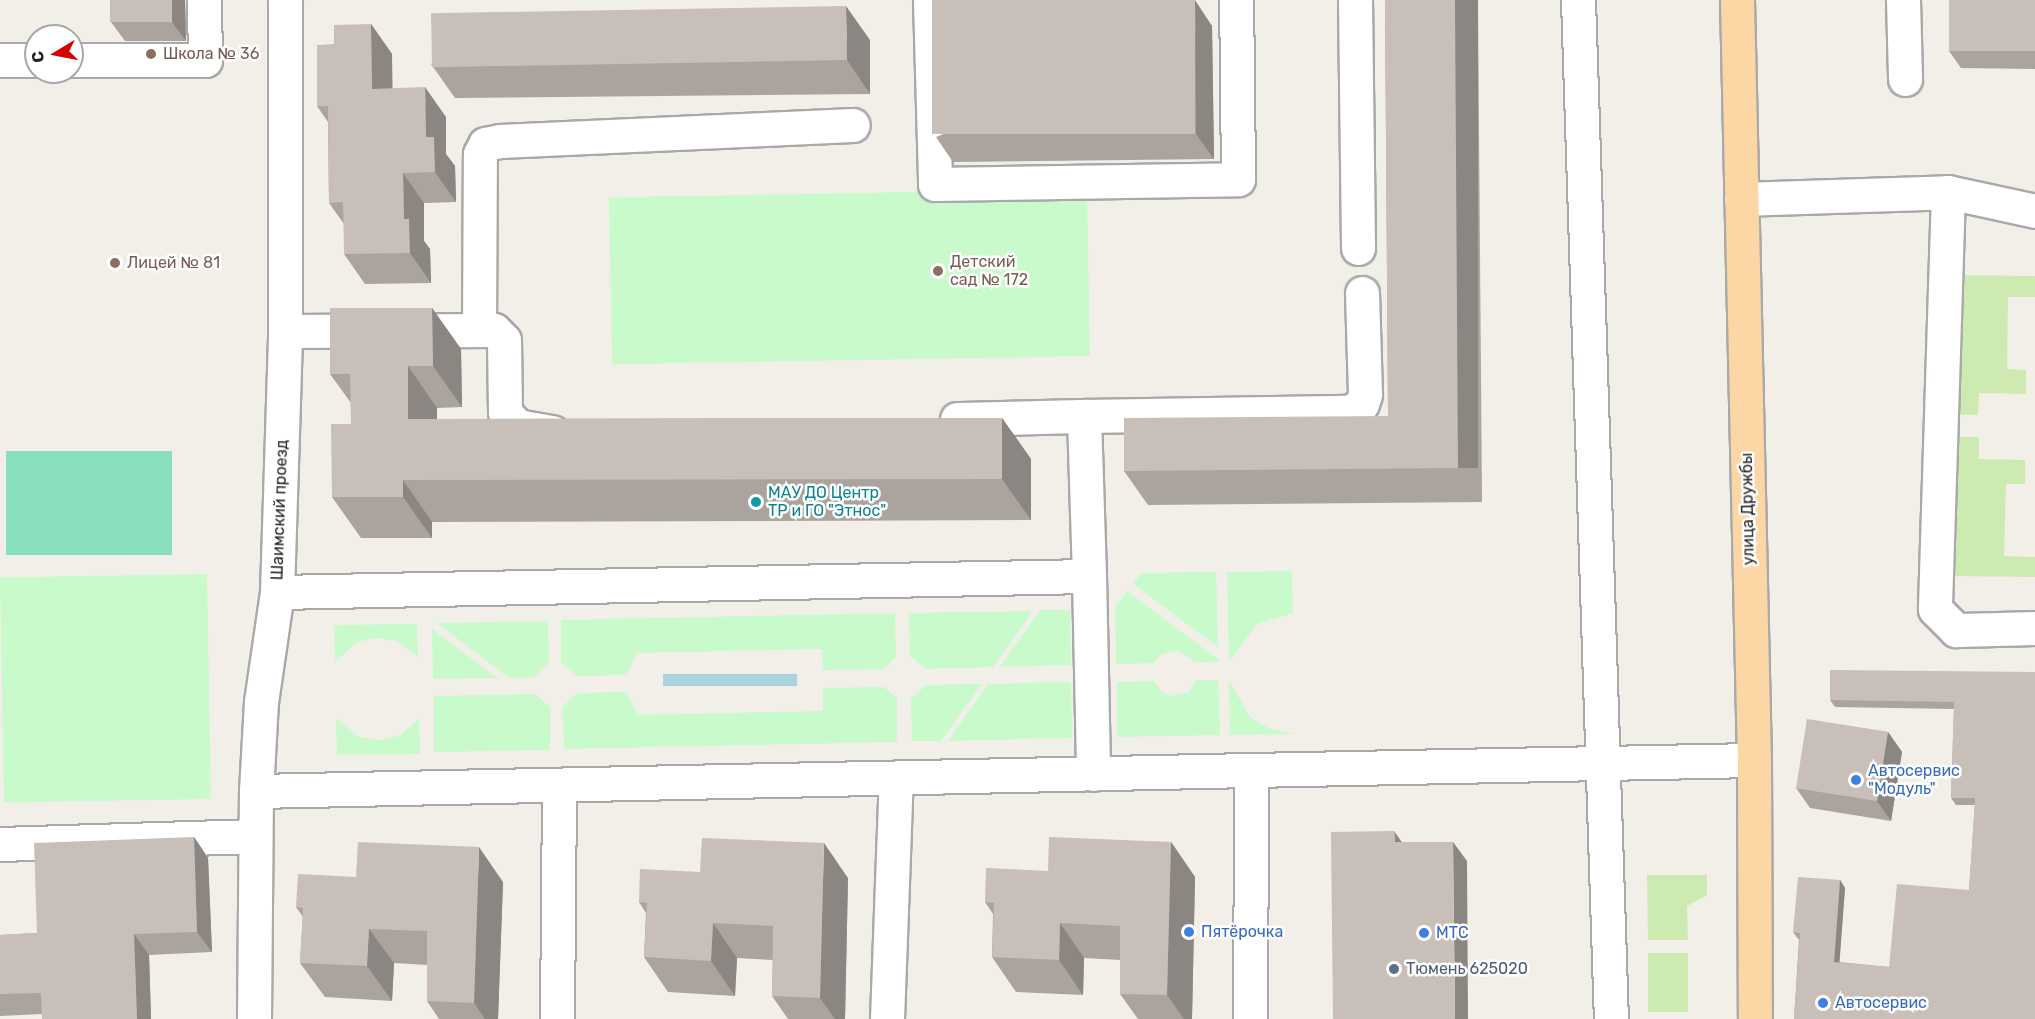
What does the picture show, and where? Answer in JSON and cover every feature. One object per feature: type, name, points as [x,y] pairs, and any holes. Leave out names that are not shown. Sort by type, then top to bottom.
[{"type":"main road","name":"улица Дружбы","points":[[1737,0],[1754,760],[1755,1019]]},
{"type":"street","points":[[84,60],[206,60],[204,0]]},
{"type":"street","name":"Шаимский проезд","points":[[255,1019],[256,791],[261,702],[277,592],[285,332],[285,0]]},
{"type":"street","points":[[930,0],[935,184],[1238,179],[1236,0]]},
{"type":"street","points":[[1355,0],[1358,248]]},
{"type":"street","points":[[1578,0],[1611,1019]]},
{"type":"street","points":[[1903,0],[1905,79]]},
{"type":"street","points":[[0,60],[24,60]]},
{"type":"street","points":[[479,329],[480,154],[485,144],[500,141],[853,125]]},
{"type":"street","points":[[1741,199],[1948,192],[2035,211]]},
{"type":"street","points":[[1948,192],[1935,609],[1956,630],[2035,628]]},
{"type":"street","points":[[930,420],[1350,412],[1362,404],[1365,394],[1362,293]]},
{"type":"street","points":[[285,332],[494,330],[504,340],[505,412],[517,426],[537,432],[585,430]]},
{"type":"street","points":[[1084,416],[1093,774]]},
{"type":"street","points":[[277,592],[1089,576]]},
{"type":"street","points":[[256,791],[1754,760]]},
{"type":"street","points":[[1250,1019],[1251,770]]},
{"type":"street","points":[[887,1019],[896,778]]},
{"type":"street","points":[[557,1019],[559,785]]},
{"type":"street","points":[[0,844],[255,836]]},
{"type":"green space","points":[[1087,189],[1090,356],[612,364],[609,197]]},
{"type":"green space","points":[[1952,275],[2035,276],[2035,297],[2008,297],[2007,369],[2026,370],[2026,394],[1979,393],[1978,415],[1949,414]]},
{"type":"green space","points":[[1949,437],[1979,437],[1979,459],[2025,460],[2025,484],[2006,484],[2004,556],[2035,557],[2035,577],[1947,576]]},
{"type":"green space","points":[[6,451],[172,451],[172,555],[6,555]]},
{"type":"green space","points":[[1292,571],[1293,613],[1257,624],[1229,662],[1227,572]]},
{"type":"green space","points":[[1216,572],[1218,647],[1133,584],[1141,573]]},
{"type":"green space","points":[[207,574],[211,799],[4,803],[0,578]]},
{"type":"green space","points":[[1127,591],[1218,659],[1218,662],[1195,662],[1178,650],[1161,654],[1154,663],[1116,664],[1115,607]]},
{"type":"green space","points":[[1040,610],[1070,610],[1071,665],[1000,667]]},
{"type":"green space","points":[[1033,611],[993,667],[926,669],[910,656],[909,613]]},
{"type":"green space","points":[[895,613],[896,657],[884,669],[823,670],[822,649],[637,653],[626,675],[577,676],[561,662],[561,620]]},
{"type":"green space","points":[[548,621],[549,663],[534,677],[509,678],[437,623]]},
{"type":"green space","points":[[417,624],[418,657],[397,641],[377,638],[357,642],[335,662],[334,625]]},
{"type":"green space","points":[[432,629],[497,678],[433,679]]},
{"type":"green space","points":[[1196,680],[1218,680],[1220,735],[1117,737],[1117,682],[1154,681],[1163,693],[1172,696],[1189,692]]},
{"type":"green space","points":[[1229,680],[1250,717],[1270,729],[1295,734],[1230,735]]},
{"type":"green space","points":[[1071,682],[1072,738],[948,741],[988,684]]},
{"type":"green space","points":[[982,684],[941,741],[912,741],[911,699],[926,685]]},
{"type":"green space","points":[[884,687],[897,698],[897,742],[564,749],[562,707],[577,693],[626,692],[638,715],[823,711],[823,688]]},
{"type":"green space","points":[[535,694],[550,707],[550,750],[434,752],[434,696]]},
{"type":"green space","points":[[336,718],[359,737],[379,740],[399,736],[419,719],[420,754],[337,755]]},
{"type":"green space","points":[[1647,875],[1707,875],[1707,895],[1687,906],[1688,940],[1648,940]]},
{"type":"green space","points":[[1648,953],[1688,953],[1688,1012],[1648,1012]]},
{"type":"water","points":[[663,674],[797,674],[797,686],[663,686]]},
{"type":"building","points":[[110,0],[172,0],[172,22],[110,22]]},
{"type":"building","points":[[932,0],[1195,0],[1195,134],[932,134]]},
{"type":"building","points":[[1385,0],[1455,0],[1458,468],[1124,471],[1124,418],[1388,416]]},
{"type":"building","points":[[1949,0],[2035,0],[2035,51],[1949,51]]},
{"type":"building","points":[[846,6],[847,60],[432,67],[431,13]]},
{"type":"building","points":[[371,24],[372,89],[425,87],[426,137],[434,137],[435,172],[403,173],[404,219],[409,219],[410,253],[344,254],[343,202],[329,203],[328,106],[317,106],[317,45],[334,44],[334,25]]},
{"type":"building","points":[[330,308],[432,308],[433,366],[408,366],[408,419],[1002,418],[1002,479],[403,480],[403,497],[332,497],[331,424],[351,424],[350,374],[330,374]]},
{"type":"building","points":[[1830,670],[2035,672],[2035,1019],[1794,1019],[1800,933],[1793,932],[1798,877],[1840,880],[1834,962],[1889,967],[1897,884],[1969,890],[1975,798],[1951,798],[1954,702],[1830,700]]},
{"type":"building","points":[[1807,719],[1888,732],[1877,801],[1796,788]]},
{"type":"building","points":[[1394,831],[1395,842],[1453,842],[1455,1019],[1333,1019],[1331,832]]},
{"type":"building","points":[[194,837],[197,932],[134,934],[137,1019],[42,1019],[41,993],[0,994],[0,935],[37,933],[34,843]]},
{"type":"building","points":[[1049,837],[1171,842],[1167,995],[1120,994],[1120,926],[1060,923],[1059,960],[992,957],[994,903],[985,902],[986,868],[1048,871]]},
{"type":"building","points":[[702,838],[824,843],[820,998],[772,996],[773,926],[713,923],[711,961],[644,957],[647,903],[639,902],[640,869],[700,872]]},
{"type":"building","points":[[358,842],[479,847],[474,1003],[427,1001],[427,931],[369,929],[367,966],[300,963],[303,908],[296,907],[298,874],[356,877]]},
{"type":"place","name":"Школа № 36","points":[[151,54]]},
{"type":"place","name":"Лицей № 81","points":[[115,263]]},
{"type":"place","name":"Детский сад № 172","points":[[938,271]]},
{"type":"place","name":"МАУ ДО Центр ТР и ГО \"Этнос\"","points":[[756,502]]},
{"type":"place","name":"Автосервис \"Модуль\"","points":[[1856,780]]},
{"type":"place","name":"Пятёрочка","points":[[1189,932]]},
{"type":"place","name":"МТС","points":[[1424,933]]},
{"type":"place","name":"Тюмень 625020","points":[[1394,969]]},
{"type":"place","name":"Автосервис","points":[[1823,1003]]}]
